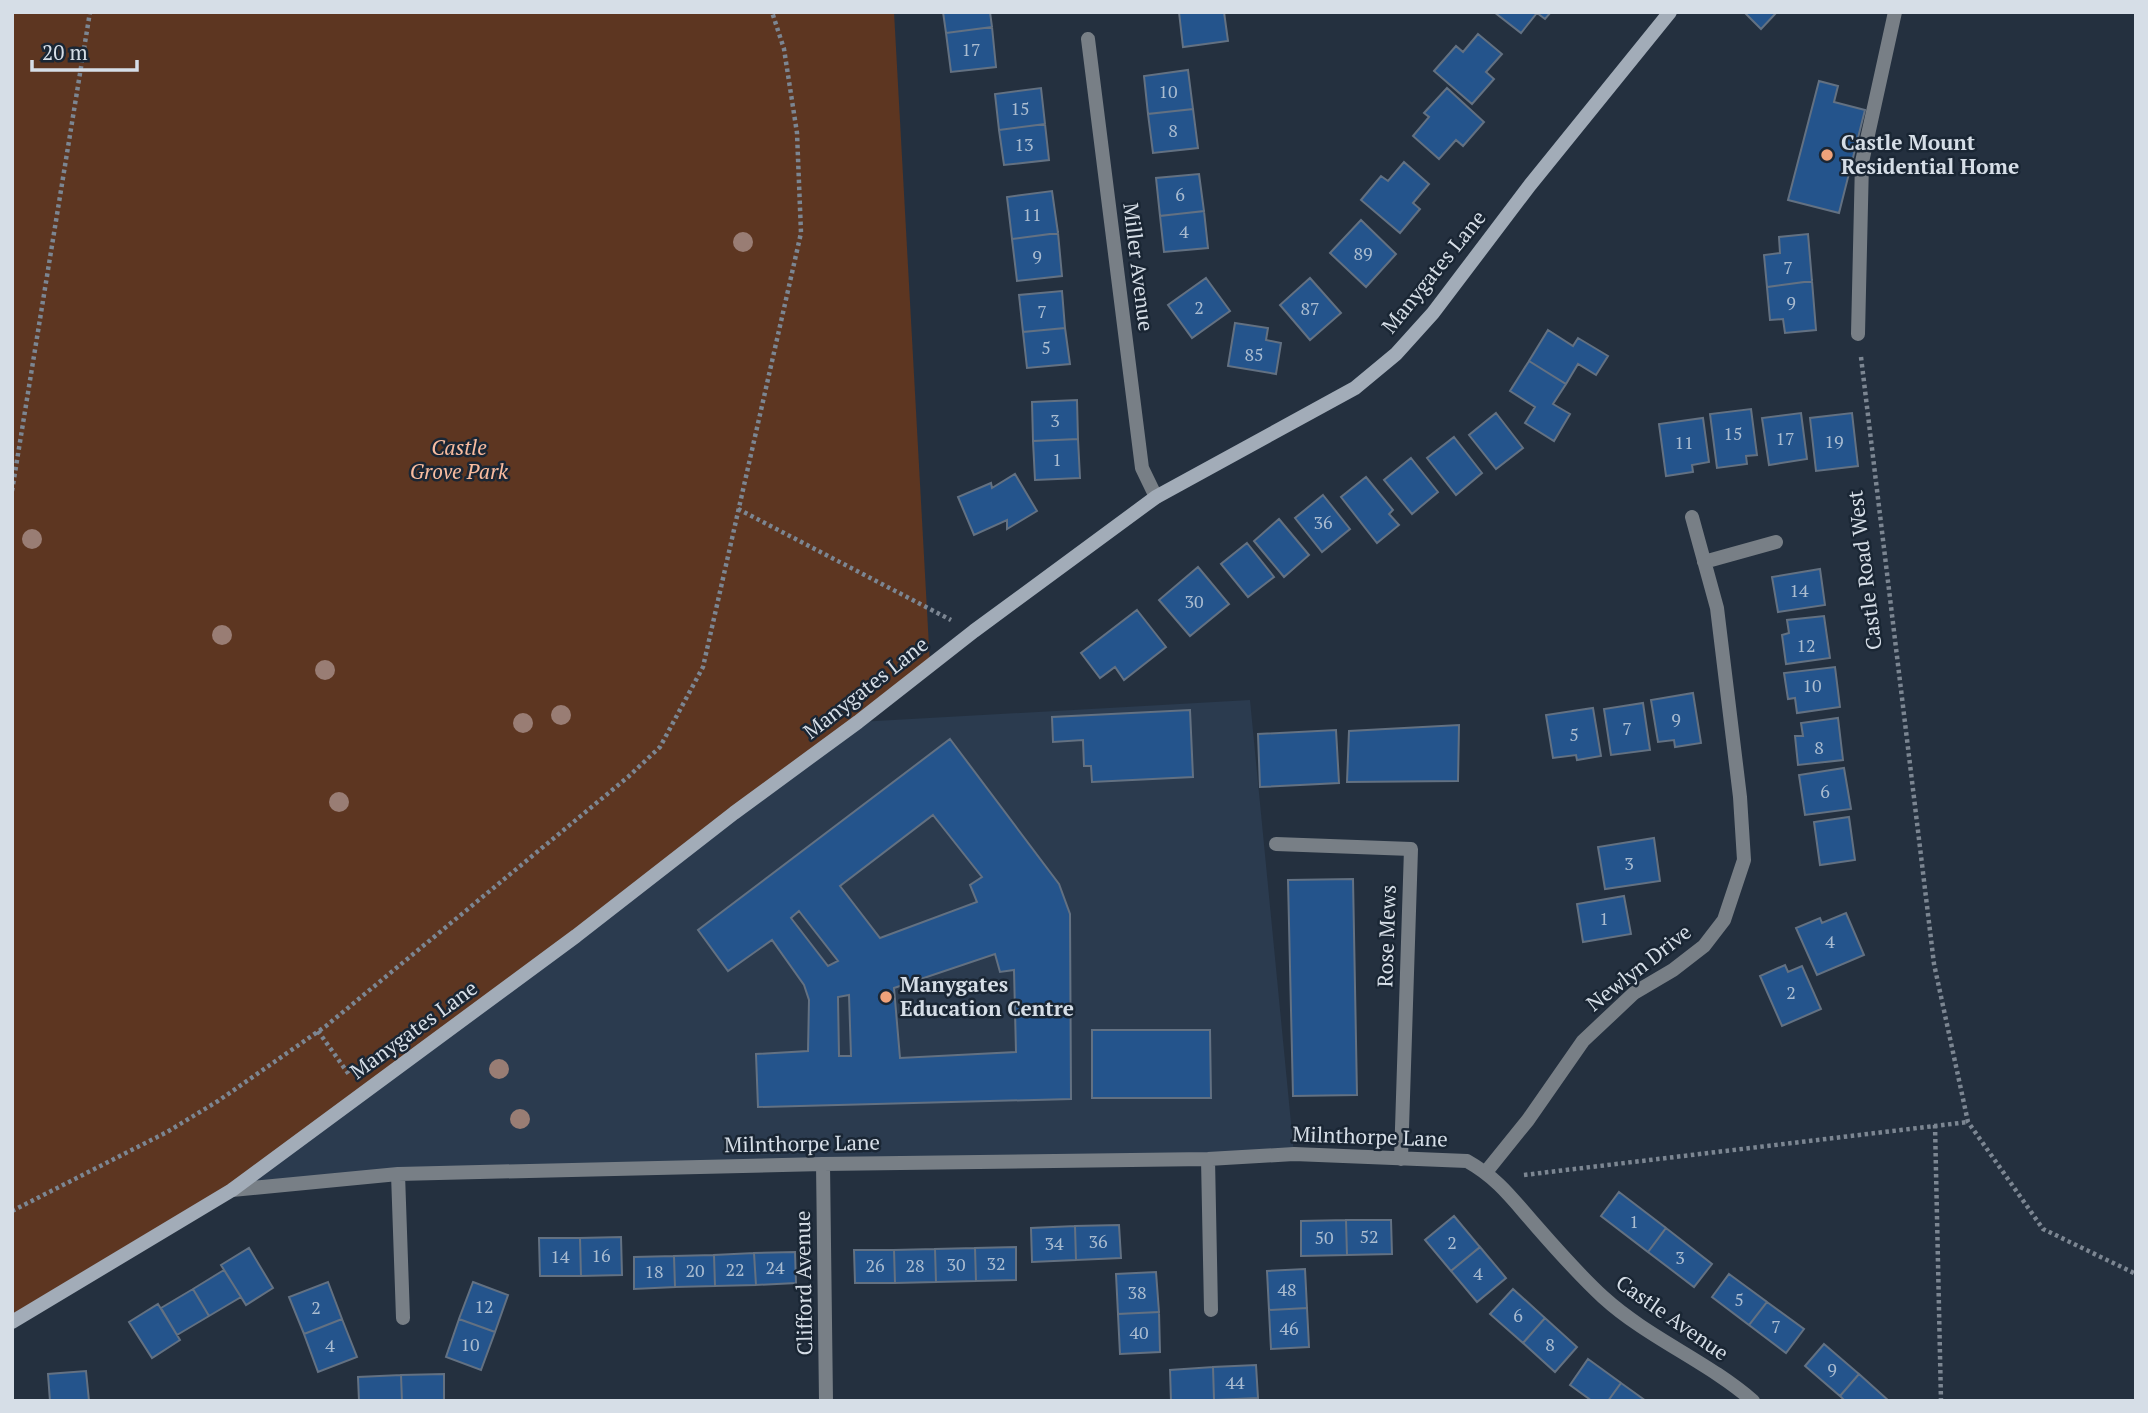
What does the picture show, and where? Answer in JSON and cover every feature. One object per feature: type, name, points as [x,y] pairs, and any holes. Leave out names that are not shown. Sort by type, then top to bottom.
[{"type":"street","name":"Manygates Lane","points":[[12,1322],[232,1190],[1156,497],[1355,388],[1396,354],[1433,313],[1530,185],[1670,12]]},
{"type":"street","points":[[1858,334],[1863,162],[1895,12]]},
{"type":"street","name":"Miller Avenue","points":[[1088,39],[1142,468],[1156,497]]},
{"type":"street","name":"Newlyn Drive","points":[[1486,1172],[1528,1120],[1583,1041],[1634,993],[1673,970],[1704,946],[1724,920],[1744,860],[1740,797],[1717,608],[1692,517]]},
{"type":"street","points":[[1704,562],[1776,542]]},
{"type":"street","name":"Rose Mews","points":[[1276,844],[1411,849],[1401,1159]]},
{"type":"street","name":"Milnthorpe Lane","points":[[232,1190],[398,1174],[823,1164],[1208,1159],[1294,1154],[1467,1161],[1486,1172]]},
{"type":"street","points":[[1208,1159],[1211,1310]]},
{"type":"street","name":"Clifford Avenue","points":[[823,1164],[826,1401]]},
{"type":"street","name":"Castle Avenue","points":[[1486,1172],[1503,1186],[1567,1262],[1604,1299],[1648,1332],[1753,1401]]},
{"type":"street","points":[[398,1174],[403,1318]]},
{"type":"path","points":[[12,491],[15,455],[90,12]]},
{"type":"path","points":[[12,1211],[167,1132],[218,1101],[318,1031],[628,777],[660,747],[703,667],[801,233],[797,133],[784,49],[772,12]]},
{"type":"path","name":"Castle Road West","points":[[1858,334],[1934,964],[1968,1122]]},
{"type":"path","points":[[738,509],[974,631]]},
{"type":"path","points":[[318,1031],[362,1094]]},
{"type":"path","points":[[1486,1172],[1528,1176],[1968,1122],[2043,1229],[2136,1273]]},
{"type":"path","points":[[1934,1125],[1941,1401]]},
{"type":"shaded area","name":"Manygates Education Centre","points":[[1250,700],[1294,1154],[398,1174],[232,1190],[858,722]]},
{"type":"green space","name":"Castle Grove Park","points":[[12,12],[894,12],[930,665],[232,1190],[12,1322]]},
{"type":"building","points":[[943,12],[990,12],[992,27],[946,33]]},
{"type":"building","points":[[1179,12],[1224,12],[1228,41],[1183,47]]},
{"type":"building","points":[[1494,12],[1551,12],[1545,19],[1537,13],[1521,33]]},
{"type":"building","points":[[1744,12],[1777,12],[1761,29]]},
{"type":"building","points":[[992,27],[996,67],[951,72],[946,33]]},
{"type":"building","points":[[1478,34],[1502,54],[1486,72],[1494,79],[1472,104],[1434,71],[1456,46],[1463,52]]},
{"type":"building","points":[[1188,70],[1193,109],[1148,114],[1144,76]]},
{"type":"building","name":"Castle Mount Residential Home","points":[[1819,81],[1838,86],[1834,102],[1865,110],[1839,213],[1788,200]]},
{"type":"building","points":[[1041,88],[1045,124],[999,130],[995,94]]},
{"type":"building","points":[[1447,88],[1484,122],[1463,146],[1456,140],[1439,159],[1413,136],[1429,117],[1424,113]]},
{"type":"building","points":[[1193,109],[1198,148],[1153,153],[1148,114]]},
{"type":"building","points":[[1045,124],[1049,160],[1004,165],[999,130]]},
{"type":"building","points":[[1404,162],[1429,184],[1413,203],[1420,209],[1400,233],[1361,200],[1381,176],[1388,181]]},
{"type":"building","points":[[1199,174],[1204,211],[1160,216],[1156,178]]},
{"type":"building","points":[[1052,191],[1058,233],[1012,239],[1007,197]]},
{"type":"building","points":[[1204,211],[1208,248],[1164,252],[1160,216]]},
{"type":"building","points":[[1361,220],[1396,254],[1366,287],[1330,253]]},
{"type":"building","points":[[1058,233],[1062,276],[1017,281],[1012,239]]},
{"type":"building","points":[[1808,234],[1812,281],[1767,287],[1764,255],[1780,253],[1779,237]]},
{"type":"building","points":[[1206,278],[1230,311],[1192,338],[1168,305]]},
{"type":"building","points":[[1310,278],[1341,313],[1310,340],[1280,305]]},
{"type":"building","points":[[1812,281],[1816,330],[1785,333],[1783,319],[1770,320],[1767,287]]},
{"type":"building","points":[[1062,291],[1065,328],[1023,332],[1019,295]]},
{"type":"building","points":[[1235,323],[1268,328],[1266,340],[1281,343],[1276,374],[1228,366]]},
{"type":"building","points":[[1065,328],[1070,364],[1027,368],[1023,332]]},
{"type":"building","points":[[1548,330],[1573,346],[1578,338],[1608,356],[1596,375],[1578,364],[1566,384],[1529,361]]},
{"type":"building","points":[[1529,361],[1566,384],[1553,404],[1570,414],[1554,441],[1525,423],[1535,407],[1510,391]]},
{"type":"building","points":[[1077,400],[1078,439],[1033,441],[1032,402]]},
{"type":"building","points":[[1751,409],[1757,455],[1746,456],[1747,464],[1717,468],[1710,414]]},
{"type":"building","points":[[1496,413],[1523,448],[1496,469],[1469,435]]},
{"type":"building","points":[[1801,413],[1807,459],[1769,465],[1762,418]]},
{"type":"building","points":[[1852,413],[1858,466],[1816,471],[1810,418]]},
{"type":"building","points":[[1703,418],[1709,462],[1692,465],[1693,472],[1666,476],[1659,424]]},
{"type":"building","points":[[1454,437],[1482,473],[1456,495],[1427,458]]},
{"type":"building","points":[[1078,439],[1080,478],[1035,480],[1033,441]]},
{"type":"building","points":[[1411,458],[1438,492],[1412,514],[1384,480]]},
{"type":"building","points":[[1015,474],[1037,511],[1007,529],[1007,520],[974,535],[958,497],[991,483],[992,488]]},
{"type":"building","points":[[1366,477],[1393,510],[1389,514],[1399,525],[1377,543],[1341,497]]},
{"type":"building","points":[[1323,495],[1350,529],[1322,552],[1295,518]]},
{"type":"building","points":[[1279,519],[1309,555],[1284,577],[1254,541]]},
{"type":"building","points":[[1247,543],[1274,577],[1248,597],[1221,564]]},
{"type":"building","points":[[1198,567],[1229,604],[1190,636],[1159,600]]},
{"type":"building","points":[[1820,569],[1825,605],[1778,612],[1772,577]]},
{"type":"building","points":[[1137,610],[1166,647],[1124,680],[1115,667],[1100,678],[1081,653]]},
{"type":"building","points":[[1824,616],[1830,658],[1786,664],[1782,635],[1789,633],[1787,620]]},
{"type":"building","points":[[1835,667],[1840,707],[1797,713],[1795,698],[1788,699],[1784,673]]},
{"type":"building","points":[[1693,693],[1701,743],[1675,747],[1674,740],[1658,742],[1651,700]]},
{"type":"building","points":[[1643,703],[1650,750],[1611,755],[1604,709]]},
{"type":"building","points":[[1593,708],[1601,756],[1577,760],[1576,755],[1553,758],[1546,715]]},
{"type":"building","points":[[1190,710],[1193,777],[1092,782],[1091,766],[1084,766],[1083,740],[1053,742],[1052,717]]},
{"type":"building","points":[[1838,718],[1843,760],[1798,765],[1795,736],[1803,736],[1801,723]]},
{"type":"building","points":[[1459,725],[1458,781],[1347,782],[1349,731]]},
{"type":"building","points":[[1336,730],[1339,783],[1260,787],[1258,734]]},
{"type":"building","points":[[950,739],[1059,884],[1070,914],[1071,1099],[758,1107],[756,1054],[808,1051],[809,1000],[804,985],[772,940],[728,971],[698,930]],"holes":[[[933,815],[982,877],[970,885],[977,902],[880,938],[840,886]],[[799,911],[838,961],[828,966],[791,918]],[[995,954],[1000,972],[1014,970],[1016,1052],[900,1058],[894,988]],[[849,995],[851,1056],[839,1056],[838,997]]]},
{"type":"building","points":[[1844,768],[1851,809],[1805,815],[1799,775]]},
{"type":"building","points":[[1849,817],[1855,860],[1820,865],[1814,822]]},
{"type":"building","points":[[1654,838],[1660,881],[1605,889],[1598,847]]},
{"type":"building","points":[[1353,879],[1357,1095],[1293,1096],[1288,880]]},
{"type":"building","points":[[1624,896],[1631,934],[1583,942],[1577,904]]},
{"type":"building","points":[[1846,913],[1864,955],[1817,975],[1796,928],[1820,918],[1822,923]]},
{"type":"building","points":[[1785,965],[1788,972],[1802,966],[1821,1009],[1782,1026],[1760,976]]},
{"type":"building","points":[[1092,1030],[1210,1030],[1211,1098],[1092,1098]]},
{"type":"building","points":[[1619,1192],[1666,1228],[1648,1252],[1601,1216]]},
{"type":"building","points":[[1454,1216],[1480,1247],[1451,1271],[1425,1240]]},
{"type":"building","points":[[1346,1220],[1347,1255],[1301,1256],[1301,1221]]},
{"type":"building","points":[[1346,1220],[1391,1220],[1392,1254],[1347,1255]]},
{"type":"building","points":[[1119,1225],[1121,1258],[1076,1260],[1075,1226]]},
{"type":"building","points":[[1075,1226],[1076,1260],[1032,1262],[1031,1228]]},
{"type":"building","points":[[1666,1228],[1712,1264],[1694,1287],[1648,1252]]},
{"type":"building","points":[[621,1237],[622,1275],[581,1276],[580,1238]]},
{"type":"building","points":[[539,1238],[580,1238],[581,1276],[540,1276]]},
{"type":"building","points":[[1016,1247],[1016,1280],[976,1281],[975,1248]]},
{"type":"building","points":[[1480,1247],[1506,1278],[1477,1302],[1451,1271]]},
{"type":"building","points":[[249,1248],[273,1288],[246,1305],[221,1265]]},
{"type":"building","points":[[975,1248],[976,1281],[936,1282],[935,1249]]},
{"type":"building","points":[[935,1249],[936,1282],[895,1283],[894,1250]]},
{"type":"building","points":[[854,1250],[894,1250],[895,1283],[855,1283]]},
{"type":"building","points":[[795,1252],[796,1283],[756,1285],[754,1253]]},
{"type":"building","points":[[754,1253],[756,1285],[715,1286],[714,1255]]},
{"type":"building","points":[[714,1255],[715,1286],[675,1287],[674,1256]]},
{"type":"building","points":[[674,1256],[675,1287],[634,1289],[634,1257]]},
{"type":"building","points":[[1305,1269],[1307,1308],[1269,1310],[1267,1271]]},
{"type":"building","points":[[224,1270],[241,1297],[209,1316],[193,1289]]},
{"type":"building","points":[[1156,1272],[1159,1312],[1118,1314],[1116,1274]]},
{"type":"building","points":[[1729,1274],[1767,1302],[1749,1325],[1712,1297]]},
{"type":"building","points":[[328,1282],[342,1319],[304,1334],[289,1297]]},
{"type":"building","points":[[473,1282],[508,1295],[495,1332],[459,1319]]},
{"type":"building","points":[[193,1289],[209,1316],[177,1335],[161,1308]]},
{"type":"building","points":[[1513,1289],[1545,1318],[1523,1343],[1490,1314]]},
{"type":"building","points":[[1767,1302],[1804,1329],[1786,1353],[1749,1325]]},
{"type":"building","points":[[158,1304],[180,1340],[152,1358],[129,1322]]},
{"type":"building","points":[[1307,1308],[1309,1347],[1271,1349],[1269,1310]]},
{"type":"building","points":[[1159,1312],[1160,1352],[1120,1354],[1118,1314]]},
{"type":"building","points":[[1545,1318],[1577,1347],[1555,1372],[1523,1343]]},
{"type":"building","points":[[342,1319],[357,1357],[318,1372],[304,1334]]},
{"type":"building","points":[[459,1319],[495,1332],[481,1370],[446,1357]]},
{"type":"building","points":[[1824,1344],[1859,1374],[1840,1396],[1805,1366]]},
{"type":"building","points":[[1588,1359],[1621,1383],[1608,1401],[1592,1401],[1570,1385]]},
{"type":"building","points":[[1256,1365],[1258,1398],[1214,1400],[1213,1367]]},
{"type":"building","points":[[1213,1367],[1214,1400],[1171,1401],[1170,1370]]},
{"type":"building","points":[[86,1371],[89,1401],[50,1401],[48,1374]]},
{"type":"building","points":[[444,1374],[444,1401],[402,1401],[401,1375]]},
{"type":"building","points":[[1859,1374],[1889,1401],[1845,1401],[1840,1396]]},
{"type":"building","points":[[401,1375],[402,1401],[359,1401],[358,1377]]},
{"type":"building","points":[[1621,1383],[1646,1401],[1608,1401]]},
{"type":"place","name":"Castle Mount Residential Home","points":[[1827,155]]},
{"type":"place","name":"Manygates Education Centre","points":[[886,997]]}]
